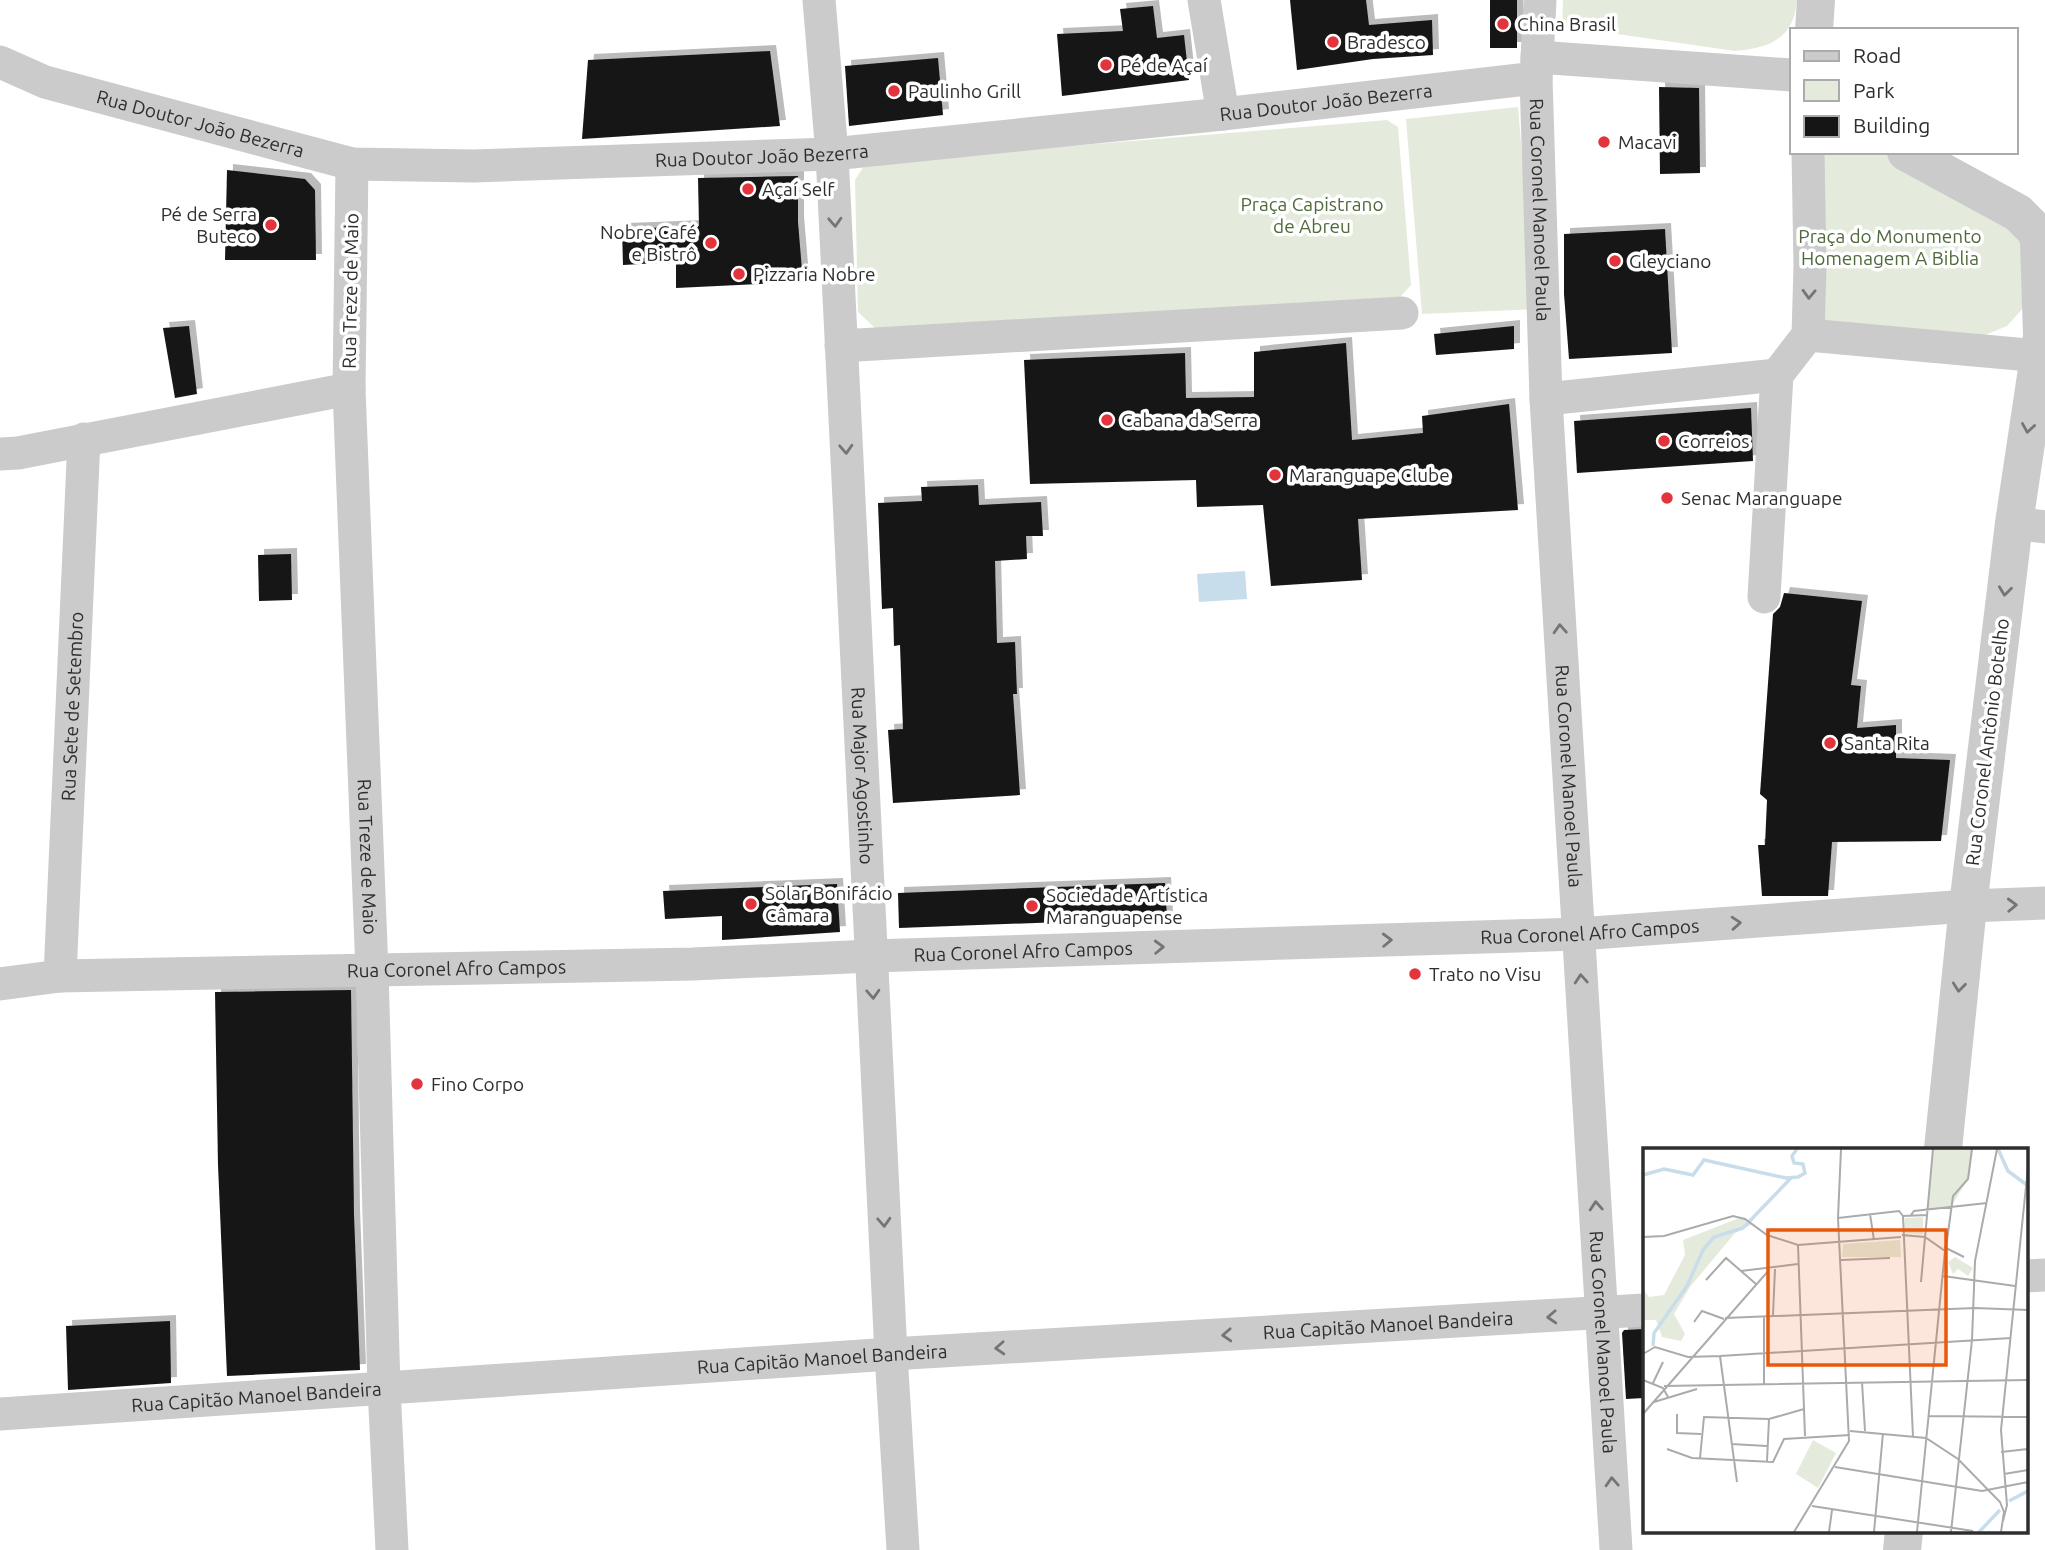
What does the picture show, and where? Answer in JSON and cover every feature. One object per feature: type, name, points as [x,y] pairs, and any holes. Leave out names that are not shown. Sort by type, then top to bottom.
[{"type":"street","name":"Rua Major Agostinho","points":[[819,0],[832,154],[891,1354],[904,1550]]},
{"type":"street","points":[[1204,0],[1223,114]]},
{"type":"street","name":"Rua Coronel Manoel Paula","points":[[1540,0],[1537,68],[1546,399],[1616,1550]]},
{"type":"street","points":[[1814,28],[1816,0]]},
{"type":"street","name":"Rua Doutor João Bezerra","points":[[0,62],[45,82],[352,164],[474,166],[832,154],[1223,114],[1537,68],[1790,75]]},
{"type":"street","points":[[1764,597],[1777,375],[1808,335],[1808,154]]},
{"type":"street","name":"Rua Coronel Antônio Botelho","points":[[1910,154],[2018,213],[2036,231],[2039,242],[2042,341],[2029,525],[1968,906],[1943,1148]]},
{"type":"street","points":[[1930,154],[1975,175],[2045,200]]},
{"type":"street","name":"Rua Treze de Maio","points":[[352,164],[349,389],[392,1550]]},
{"type":"street","points":[[841,346],[1402,313]]},
{"type":"street","points":[[1808,335],[2042,341]]},
{"type":"street","points":[[1546,399],[1777,375]]},
{"type":"street","points":[[6,460],[84,439],[349,389]]},
{"type":"street","name":"Rua Sete de Setembro","points":[[60,976],[84,439]]},
{"type":"street","name":"Rua Coronel Afro Campos","points":[[0,984],[60,976],[694,964],[1578,934],[1968,906],[2045,903]]},
{"type":"street","name":"Rua Capitão Manoel Bandeira","points":[[0,1415],[891,1354],[1643,1310]]},
{"type":"street","points":[[1902,1550],[1904,1532]]},
{"type":"green space","points":[[1563,0],[1797,0],[1791,24],[1778,39],[1759,47],[1735,51],[1562,26]]},
{"type":"green space","points":[[1518,107],[1535,309],[1422,314],[1406,119]]},
{"type":"green space","name":"Praça Capistrano de Abreu","points":[[1387,120],[1398,127],[1411,285],[1400,297],[875,328],[858,312],[855,180],[866,163]]},
{"type":"green space","name":"Praça do Monumento Homenagem A Biblia","points":[[1808,154],[1884,154],[2007,217],[2030,252],[2024,307],[2007,326],[1980,337],[1808,319]]},
{"type":"water","points":[[1245,571],[1247,599],[1199,602],[1197,574]]},
{"type":"building","name":"Bradesco","points":[[1290,0],[1366,0],[1369,25],[1432,20],[1433,55],[1373,59],[1297,70]]},
{"type":"building","name":"China Brasil","points":[[1490,0],[1517,0],[1517,48],[1490,48]]},
{"type":"building","points":[[1153,6],[1157,38],[1184,35],[1189,80],[1062,96],[1057,34],[1123,31],[1120,9]]},
{"type":"building","points":[[770,51],[780,126],[582,139],[588,60]]},
{"type":"building","name":"Paulinho Grill","points":[[938,58],[943,115],[849,126],[845,66]]},
{"type":"building","points":[[1659,87],[1699,88],[1700,173],[1660,174]]},
{"type":"building","name":"Pé de Serra Buteco","points":[[227,170],[305,179],[315,190],[316,260],[225,260]]},
{"type":"building","points":[[798,176],[798,222],[803,282],[676,288],[676,262],[623,265],[622,229],[699,226],[698,178]]},
{"type":"building","points":[[1665,229],[1672,353],[1569,359],[1564,294],[1564,234]]},
{"type":"building","points":[[189,326],[197,394],[175,398],[163,328]]},
{"type":"building","points":[[1514,326],[1514,349],[1436,355],[1434,334]]},
{"type":"building","points":[[1346,343],[1352,440],[1423,433],[1422,416],[1509,404],[1518,510],[1358,519],[1362,580],[1271,586],[1263,505],[1197,507],[1196,480],[1030,484],[1024,360],[1185,353],[1186,398],[1254,397],[1254,352]]},
{"type":"building","name":"Correios","points":[[1751,408],[1753,461],[1577,473],[1574,421]]},
{"type":"building","points":[[978,485],[979,505],[1041,502],[1043,536],[1026,536],[1027,559],[995,561],[997,643],[1015,642],[1017,694],[1013,694],[1020,795],[893,803],[888,730],[903,729],[900,645],[894,646],[893,608],[882,609],[878,503],[922,501],[921,487]]},
{"type":"building","points":[[291,554],[292,600],[259,601],[258,555]]},
{"type":"building","name":"Santa Rita","points":[[1784,593],[1862,601],[1851,685],[1861,686],[1857,728],[1896,725],[1896,758],[1950,760],[1941,841],[1832,842],[1828,896],[1762,896],[1758,845],[1765,845],[1767,800],[1760,794],[1773,614],[1780,607]]},
{"type":"building","name":"Sociedade Artística Maranguapense","points":[[1165,883],[1167,918],[899,928],[898,893]]},
{"type":"building","name":"Solar Bonifácio Câmara","points":[[837,884],[840,932],[722,940],[722,916],[665,919],[663,891]]},
{"type":"building","points":[[351,990],[354,1215],[360,1370],[227,1376],[218,1165],[215,992]]},
{"type":"building","points":[[170,1321],[171,1383],[68,1390],[66,1326]]},
{"type":"building","points":[[1643,1329],[1643,1398],[1626,1399],[1624,1330]]},
{"type":"place","name":"China Brasil","points":[[1503,24]]},
{"type":"place","name":"Bradesco","points":[[1333,42]]},
{"type":"place","name":"Pé de Açaí","points":[[1106,65]]},
{"type":"place","name":"Paulinho Grill","points":[[894,91]]},
{"type":"place","name":"Macavi","points":[[1604,142]]},
{"type":"place","name":"Açaí Self","points":[[748,189]]},
{"type":"place","name":"Pé de Serra Buteco","points":[[271,225]]},
{"type":"place","name":"Nobre Café e Bistrô","points":[[711,243]]},
{"type":"place","name":"Gleyciano","points":[[1615,261]]},
{"type":"place","name":"Pizzaria Nobre","points":[[739,274]]},
{"type":"place","name":"Cabana da Serra","points":[[1107,420]]},
{"type":"place","name":"Correios","points":[[1664,441]]},
{"type":"place","name":"Maranguape Clube","points":[[1275,475]]},
{"type":"place","name":"Senac Maranguape","points":[[1667,498]]},
{"type":"place","name":"Santa Rita","points":[[1830,743]]},
{"type":"place","name":"Solar Bonifácio Câmara","points":[[751,904]]},
{"type":"place","name":"Sociedade Artística Maranguapense","points":[[1032,906]]},
{"type":"place","name":"Trato no Visu","points":[[1415,974]]},
{"type":"place","name":"Fino Corpo","points":[[417,1084]]}]
